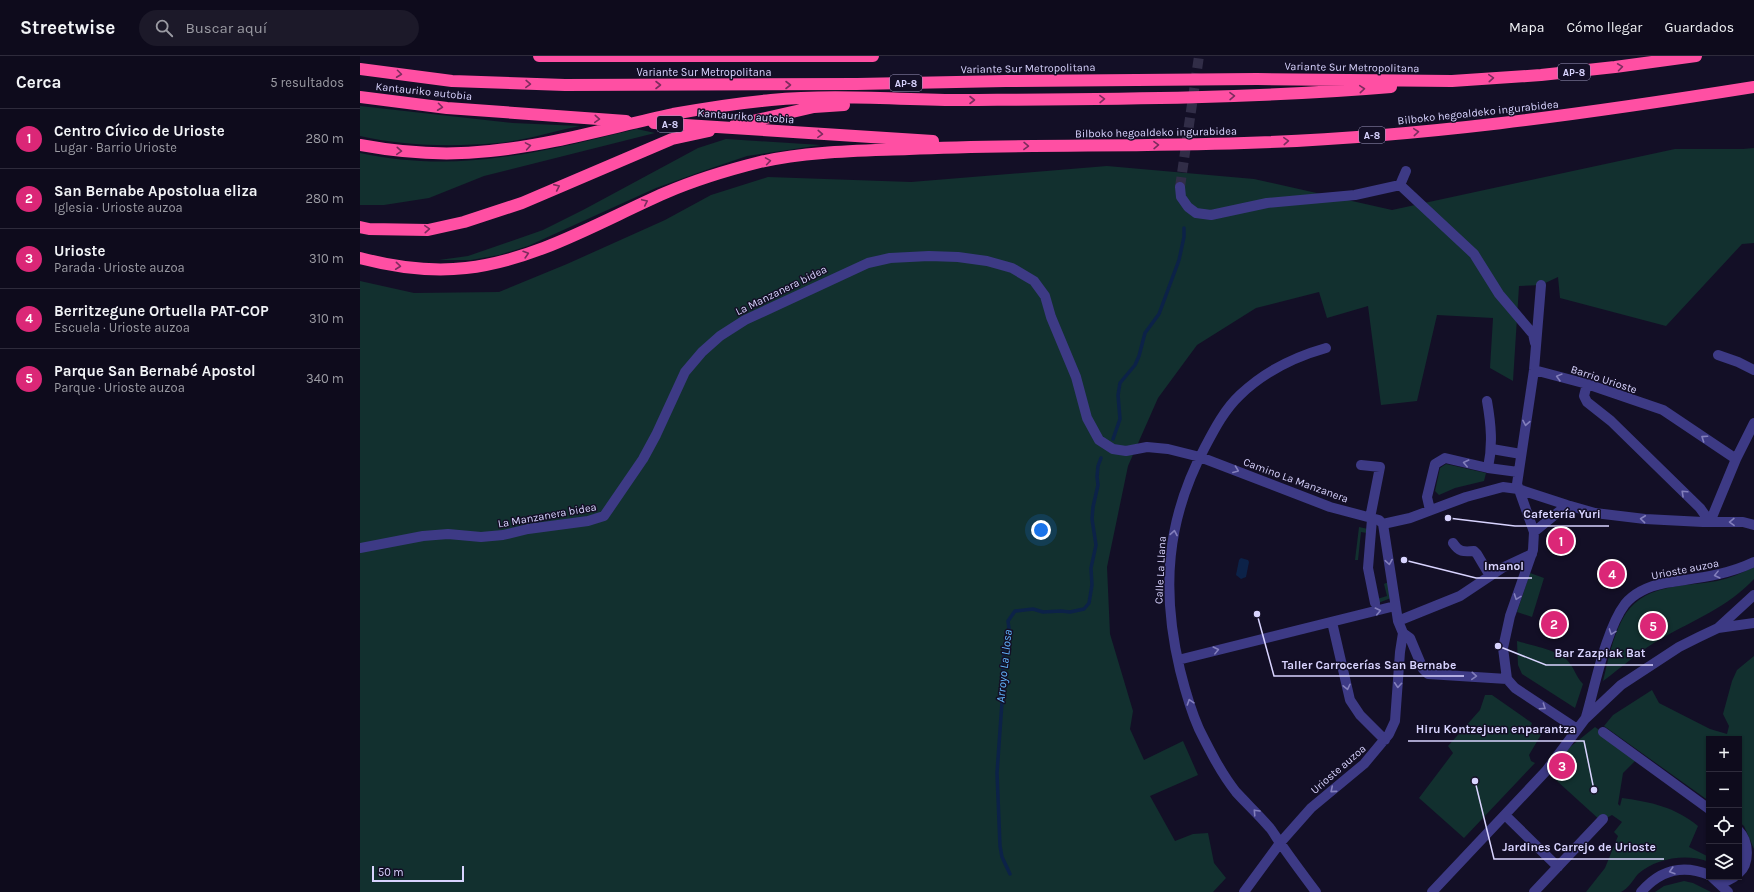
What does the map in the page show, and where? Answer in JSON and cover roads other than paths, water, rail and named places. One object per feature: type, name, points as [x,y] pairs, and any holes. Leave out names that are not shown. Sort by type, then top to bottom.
[{"type":"highway","points":[[539,56],[873,56]]},
{"type":"highway","name":"Variante Sur Metropolitana","points":[[360,69],[452,81],[565,85],[849,84],[1249,79],[1452,81],[1593,70],[1696,56]]},
{"type":"highway","points":[[360,145],[388,150],[446,154],[489,152],[560,140],[672,114],[720,106],[773,100],[816,98],[933,100],[1071,99],[1258,95],[1357,90],[1452,81]]},
{"type":"highway","name":"Bilboko hegoaldeko ingurabidea","points":[[987,145],[1093,146],[1247,143],[1404,133],[1610,110],[1754,87]]},
{"type":"highway","name":"Kantauriko autobia","points":[[360,97],[447,108],[987,145]]},
{"type":"highway","points":[[360,227],[369,229],[428,230],[464,222],[522,203],[626,157],[672,139],[814,107],[933,100]]},
{"type":"highway","points":[[360,258],[387,265],[424,269],[465,268],[501,262],[542,249],[668,192],[715,175],[761,162],[838,152],[987,145]]},
{"type":"street","points":[[1400,184],[1406,171]]},
{"type":"street","points":[[1180,187],[1181,197],[1188,207],[1196,213],[1211,215],[1267,203],[1355,195],[1400,184]]},
{"type":"street","points":[[1400,184],[1474,254],[1500,294],[1533,334],[1536,346]]},
{"type":"street","name":"La Manzanera bidea","points":[[360,548],[423,536],[448,534],[482,537],[503,536],[528,529],[588,521],[604,516],[643,459],[656,435],[685,372],[702,352],[720,336],[745,320],[868,263],[890,258],[929,256],[958,257],[987,261],[1012,268],[1034,281],[1044,296],[1051,317],[1076,377],[1087,418],[1099,440],[1113,449],[1126,451],[1147,447],[1168,449],[1200,457]]},
{"type":"street","points":[[1541,285],[1534,370],[1518,472],[1518,489],[1534,532],[1532,554],[1510,616],[1503,648],[1507,679],[1515,688],[1577,729]]},
{"type":"street","name":"Calle La Llana","points":[[1316,892],[1271,829],[1236,791],[1221,771],[1198,728],[1178,660],[1170,616],[1168,592],[1170,554],[1177,515],[1200,457],[1223,416],[1240,395],[1261,378],[1284,363],[1302,355],[1326,348]]},
{"type":"street","points":[[1718,355],[1738,362],[1754,370]]},
{"type":"street","name":"Barrio Urioste","points":[[1534,370],[1586,384],[1663,410],[1736,459]]},
{"type":"street","points":[[1586,384],[1584,396],[1587,402],[1612,422],[1700,508],[1710,522]]},
{"type":"street","points":[[1487,401],[1492,433],[1492,449],[1488,468]]},
{"type":"street","points":[[1710,522],[1736,459],[1754,423]]},
{"type":"street","points":[[1492,449],[1521,454]]},
{"type":"street","name":"Camino La Manzanera","points":[[1200,457],[1330,507],[1379,520],[1383,524]]},
{"type":"street","points":[[1430,510],[1427,498],[1435,464],[1445,458],[1488,468],[1518,472]]},
{"type":"street","points":[[1361,465],[1380,467],[1371,518],[1368,568],[1375,603]]},
{"type":"street","points":[[1503,487],[1511,476],[1518,472]]},
{"type":"street","points":[[1507,679],[1428,674],[1423,669],[1410,638],[1403,633],[1398,621],[1383,524],[1410,518],[1479,493],[1503,487],[1518,489],[1567,506],[1595,513],[1645,520],[1743,522],[1754,525]]},
{"type":"street","points":[[1534,532],[1567,506]]},
{"type":"street","points":[[1453,543],[1458,550],[1464,552],[1474,551],[1490,576]]},
{"type":"street","points":[[1398,621],[1460,596],[1490,576],[1532,554]]},
{"type":"street","name":"Urioste auzoa","points":[[1585,719],[1610,634],[1617,617],[1625,604],[1633,597],[1654,585],[1715,576],[1754,562]]},
{"type":"street","name":"Urioste auzoa","points":[[1718,628],[1754,596]]},
{"type":"street","points":[[1178,660],[1395,606]]},
{"type":"street","points":[[1332,622],[1350,700],[1360,715],[1385,740]]},
{"type":"street","name":"Urioste auzoa","points":[[1432,892],[1546,770],[1585,719],[1607,697],[1636,674],[1679,647],[1718,628],[1737,624],[1754,623]]},
{"type":"street","name":"Urioste auzoa","points":[[1244,892],[1280,843],[1311,808],[1364,764],[1385,740],[1395,721],[1400,652],[1403,633]]},
{"type":"street","points":[[1603,732],[1706,806]]},
{"type":"street","points":[[1505,815],[1558,867]]},
{"type":"street","points":[[1534,892],[1604,819]]},
{"type":"street","points":[[1742,836],[1746,843],[1750,863],[1742,870]]},
{"type":"street","points":[[1641,892],[1647,885],[1664,874],[1680,869],[1697,870],[1706,874]]},
{"type":"street","points":[[1715,880],[1724,888],[1731,880]]},
{"type":"water","points":[[1241,558],[1248,560],[1249,562],[1246,577],[1241,579],[1236,575],[1239,560]]},
{"type":"waterway","name":"Arroyo La Llosa","points":[[1113,439],[1120,419],[1118,395],[1120,383],[1135,365],[1145,333],[1159,314],[1179,260],[1184,237],[1184,228]]},
{"type":"waterway","name":"Arroyo La Llosa","points":[[1010,874],[1002,857],[1000,846],[997,773],[1002,702],[1003,660],[1009,629],[1008,621],[1015,611],[1033,609],[1043,612],[1070,612],[1084,609],[1089,603],[1092,585],[1091,568],[1096,545],[1092,519],[1098,485],[1098,466],[1101,458]]},
{"type":"tunnel","points":[[1180,187],[1199,56]]},
{"type":"place","name":"Cafetería Yuri","points":[[1448,518]]},
{"type":"place","name":"Centro Cívico de Urioste","points":[[1561,541]]},
{"type":"place","name":"Imanol","points":[[1404,560]]},
{"type":"place","name":"Berritzegune Ortuella PAT-COP","points":[[1612,574]]},
{"type":"place","name":"Taller Carrocerías San Bernabe","points":[[1257,614]]},
{"type":"place","name":"San Bernabe Apostolua eliza","points":[[1554,624]]},
{"type":"place","name":"Parque San Bernabé Apostol","points":[[1653,626]]},
{"type":"place","name":"Bar Zazpiak Bat","points":[[1498,646]]},
{"type":"place","name":"Urioste","points":[[1562,766]]},
{"type":"place","name":"Jardines Carrejo de Urioste","points":[[1475,781]]},
{"type":"place","name":"Hiru Kontzejuen enparantza","points":[[1594,790]]}]
